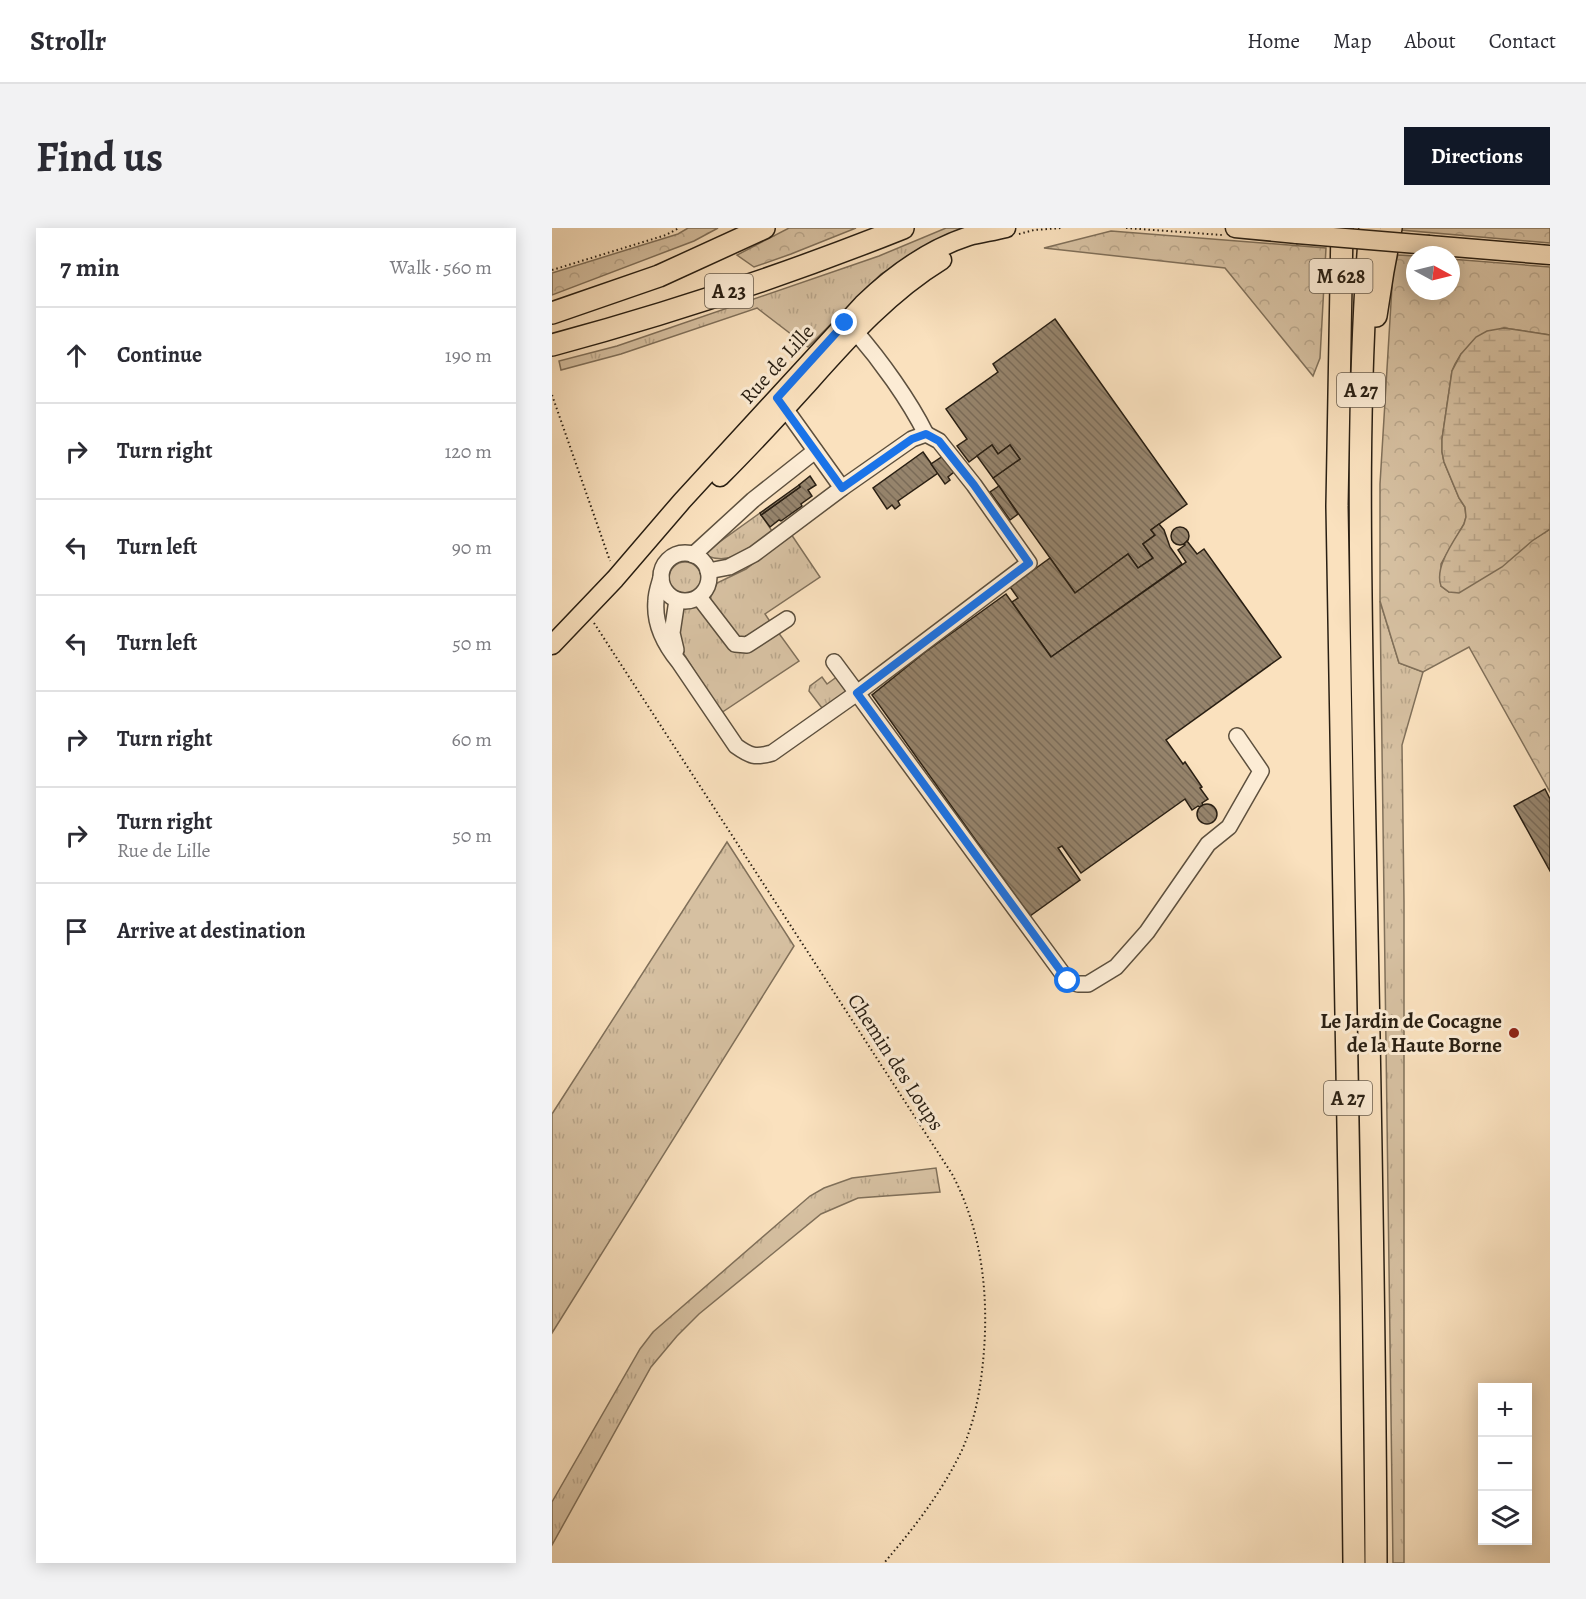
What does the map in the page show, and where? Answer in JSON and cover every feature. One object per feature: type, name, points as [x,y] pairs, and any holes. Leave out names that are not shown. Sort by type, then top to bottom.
[{"type":"highway","name":"A 23","points":[[552,313],[659,276],[764,228]]},
{"type":"highway","name":"A 23","points":[[552,345],[685,306],[903,228]]},
{"type":"highway","name":"M 628","points":[[1341,323],[1342,228]]},
{"type":"highway","name":"A 27","points":[[1347,228],[1341,323],[1338,555],[1354,1563]]},
{"type":"highway","name":"A 27","points":[[1370,228],[1361,376],[1360,553],[1376,1563]]},
{"type":"highway","points":[[1360,553],[1372,357],[1379,295],[1391,228]]},
{"type":"main road","name":"Rue de Lille","points":[[781,404],[889,298],[920,274],[974,242],[1007,228]]},
{"type":"main road","name":"Rue de Lille","points":[[552,645],[615,579],[722,476],[863,304],[879,289],[932,252],[980,233],[1007,228]]},
{"type":"main road","points":[[1231,232],[1297,234],[1550,255]]},
{"type":"lane","points":[[661,578],[662,586],[667,593],[677,600],[689,601],[704,593],[708,586],[708,571],[703,562],[693,555],[681,554],[667,562],[662,569],[656,601],[657,620],[668,646],[736,746],[756,756],[772,753],[857,693],[1029,563],[974,485],[939,441],[926,434],[885,369],[855,331]]},
{"type":"lane","points":[[781,404],[842,488]]},
{"type":"lane","points":[[708,571],[729,567],[754,554],[912,439],[926,434]]},
{"type":"lane","points":[[693,555],[753,500],[815,451]]},
{"type":"lane","points":[[699,597],[735,644],[747,645],[787,619]]},
{"type":"lane","points":[[677,600],[672,633],[680,662]]},
{"type":"lane","points":[[834,662],[1068,981],[1078,984],[1088,984],[1116,967],[1147,932],[1208,844],[1229,827],[1261,771],[1237,736]]},
{"type":"path","points":[[552,270],[666,235],[679,228]]},
{"type":"path","points":[[1126,228],[1231,232]]},
{"type":"path","points":[[552,395],[615,579]]},
{"type":"path","name":"Chemin des Loups","points":[[584,612],[591,618],[612,649],[952,1174],[968,1208],[980,1255],[984,1284],[985,1344],[977,1406],[963,1448],[943,1486],[916,1525],[884,1563]]},
{"type":"green space","points":[[688,228],[718,228],[694,241],[552,295],[552,273],[678,234]]},
{"type":"green space","points":[[789,228],[856,228],[754,267],[737,255]]},
{"type":"green space","points":[[946,228],[970,228],[922,249],[881,274],[808,347],[757,308],[621,354],[561,370],[559,361],[617,346],[879,256]]},
{"type":"green space","points":[[1402,228],[1550,228],[1550,243],[1401,230]]},
{"type":"green space","points":[[1111,231],[1326,248],[1320,358],[1313,376],[1225,268],[1044,248]]},
{"type":"green space","points":[[1398,255],[1406,255],[1406,300],[1460,300],[1460,260],[1550,267],[1550,335],[1504,328],[1461,354],[1452,371],[1442,452],[1459,498],[1465,507],[1466,517],[1441,564],[1441,586],[1449,592],[1550,529],[1550,792],[1469,647],[1423,672],[1399,663],[1380,601],[1380,484],[1393,270]]},
{"type":"green space","points":[[1504,328],[1550,335],[1550,529],[1502,567],[1459,593],[1449,592],[1441,586],[1440,571],[1446,554],[1466,517],[1465,507],[1459,498],[1442,452],[1452,371],[1461,354],[1476,337],[1487,331]]},
{"type":"green space","points":[[760,513],[772,531],[742,553],[726,558],[707,556],[707,551]]},
{"type":"green space","points":[[791,534],[820,577],[765,614],[771,623],[741,642],[710,602],[717,583],[746,569]]},
{"type":"green space","points":[[685,562],[696,567],[701,578],[696,589],[685,594],[674,589],[669,578],[674,567]]},
{"type":"green space","points":[[1380,601],[1399,663],[1423,672],[1402,745],[1404,1563],[1393,1563]]},
{"type":"green space","points":[[697,606],[736,652],[749,652],[778,632],[799,661],[721,713],[680,648],[676,619],[683,609]]},
{"type":"green space","points":[[838,676],[847,688],[846,692],[822,708],[809,691],[810,686],[822,677],[827,684]]},
{"type":"green space","points":[[727,842],[794,946],[552,1333],[552,1114]]},
{"type":"green space","points":[[936,1168],[940,1192],[858,1198],[821,1214],[699,1314],[651,1367],[552,1545],[552,1502],[640,1349],[653,1332],[810,1196],[824,1188],[852,1178]]},
{"type":"building","points":[[1055,319],[1187,504],[1151,530],[1155,535],[1143,544],[1153,558],[1138,568],[1128,554],[1075,593],[993,478],[1020,459],[1010,445],[998,454],[992,445],[969,462],[957,446],[967,439],[946,409],[998,372],[993,364]]},
{"type":"building","points":[[992,445],[998,454],[1010,445],[1020,459],[993,478],[977,456]]},
{"type":"building","points":[[923,452],[938,473],[898,501],[900,505],[895,509],[892,505],[887,509],[873,488]]},
{"type":"building","points":[[943,456],[954,472],[945,484],[931,464]]},
{"type":"building","points":[[810,476],[816,485],[808,490],[812,496],[801,504],[802,506],[770,527],[761,515],[800,487],[799,485]]},
{"type":"building","points":[[799,485],[800,487],[761,515],[760,513]]},
{"type":"building","points":[[999,486],[1018,514],[1010,520],[990,492]]},
{"type":"building","points":[[1159,524],[1164,530],[1170,547],[1182,564],[1051,657],[1012,602],[1018,598],[1010,587],[1050,558],[1075,593],[1128,554],[1138,568],[1153,558],[1143,544],[1155,535],[1151,530]]},
{"type":"building","points":[[1176,527],[1184,527],[1189,532],[1187,543],[1176,545],[1171,540],[1171,532]]},
{"type":"building","points":[[1187,541],[1197,554],[1204,549],[1281,657],[1166,740],[1202,787],[1200,788],[1208,799],[1202,803],[1203,805],[1192,810],[1185,799],[1081,873],[1062,846],[1058,848],[1080,880],[1030,916],[872,695],[924,653],[1006,594],[1051,657],[1186,562],[1178,550]]},
{"type":"building","points":[[1545,789],[1550,799],[1550,871],[1514,806]]},
{"type":"building","points":[[1207,804],[1214,807],[1217,814],[1214,821],[1207,824],[1200,821],[1197,814],[1200,807]]},
{"type":"place","name":"Le Jardin de Cocagne de la Haute Borne","points":[[1514,1033]]},
{"type":"route","points":[[845,323],[777,398],[842,488],[912,439],[926,434],[939,441],[974,485],[1029,563],[857,693],[1068,981]]}]
